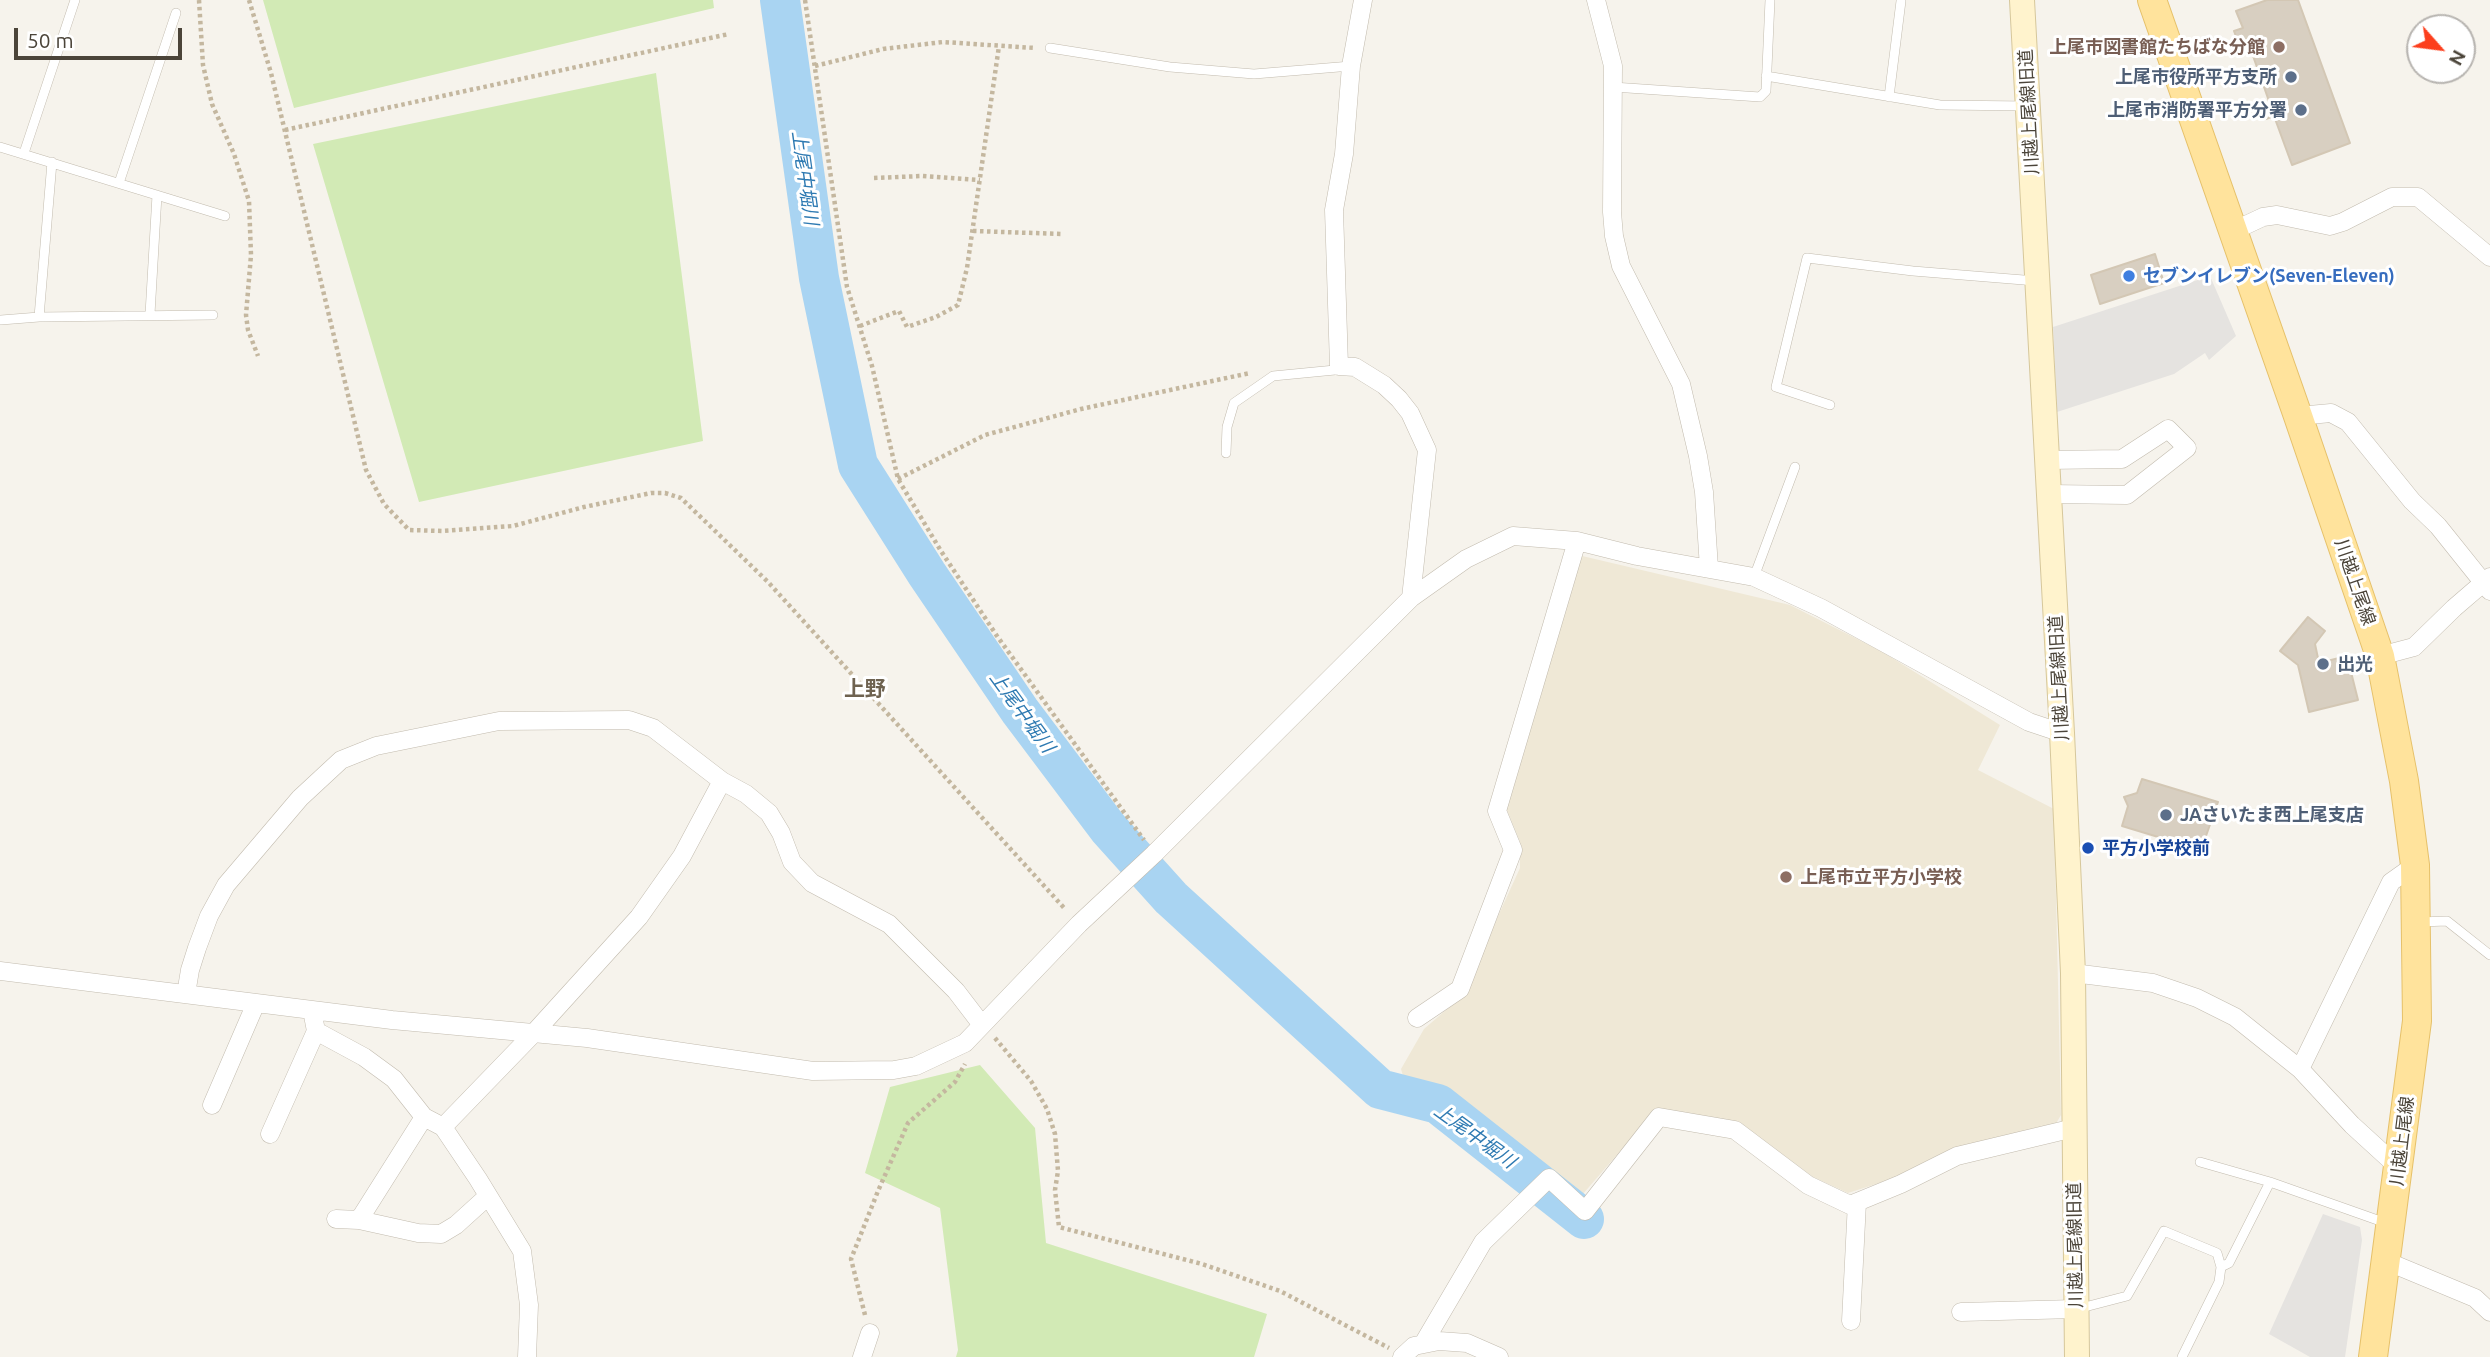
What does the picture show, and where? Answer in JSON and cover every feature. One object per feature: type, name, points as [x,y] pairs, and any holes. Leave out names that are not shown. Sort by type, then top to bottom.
[{"type":"main road","name":"川越上尾線","points":[[2152,0],[2380,656],[2404,781],[2415,865],[2417,1021],[2373,1357]]},
{"type":"street","points":[[1363,0],[1351,66],[1344,154],[1334,209],[1339,366],[1355,366],[1384,385],[1399,399],[1410,413],[1427,450],[1411,598]]},
{"type":"street","points":[[1596,0],[1613,66],[1614,236],[1621,266],[1681,384],[1704,492],[1709,568]]},
{"type":"street","name":"川越上尾線旧道","points":[[2022,0],[2073,973],[2077,1357]]},
{"type":"street","points":[[2233,231],[2263,217],[2277,215],[2330,226],[2392,197],[2418,197],[2490,257]]},
{"type":"street","points":[[2298,416],[2331,412],[2348,422],[2412,501],[2488,583],[2414,647],[2380,656]]},
{"type":"street","points":[[2047,460],[2122,459],[2168,429],[2187,448],[2127,495],[2049,494]]},
{"type":"street","points":[[0,971],[312,1010],[532,1035],[587,1038],[813,1071],[854,1072],[916,1066],[965,1044],[1079,924],[1411,598],[1466,559],[1513,536],[1577,541],[1637,556],[1754,578],[1821,608],[2029,722],[2062,733]]},
{"type":"street","points":[[1417,1018],[1460,989],[1513,850],[1497,811],[1577,541]]},
{"type":"street","points":[[186,994],[190,970],[205,926],[226,885],[317,780],[341,760],[376,746],[499,721],[629,720],[653,728],[769,813],[781,832],[792,862],[812,883],[890,924],[956,991],[982,1025]]},
{"type":"street","points":[[443,1128],[532,1035],[639,916],[682,856],[722,781]]},
{"type":"street","points":[[2300,1069],[2392,882],[2415,865]]},
{"type":"street","points":[[2073,973],[2152,984],[2197,998],[2235,1017],[2300,1069],[2352,1125],[2398,1167]]},
{"type":"street","points":[[212,1105],[256,1003]]},
{"type":"street","points":[[270,1133],[316,1031],[312,1010]]},
{"type":"street","points":[[316,1031],[363,1057],[394,1079],[424,1117],[443,1128],[488,1196],[522,1251],[529,1305],[527,1357]]},
{"type":"street","points":[[359,1220],[424,1117]]},
{"type":"street","points":[[1423,1344],[1483,1242],[1549,1178],[1585,1211],[1659,1117],[1735,1130],[1808,1185],[1850,1205],[1957,1156],[2074,1128]]},
{"type":"street","points":[[336,1219],[359,1220],[418,1233],[441,1234],[456,1225],[488,1196]]},
{"type":"street","points":[[1851,1321],[1857,1202]]},
{"type":"street","points":[[2386,1261],[2475,1298],[2490,1311]]},
{"type":"street","points":[[1961,1312],[2076,1310]]},
{"type":"street","points":[[862,1357],[870,1333]]},
{"type":"street","points":[[1402,1356],[1414,1346],[1439,1341],[1467,1342],[1499,1357]]},
{"type":"lane","points":[[24,153],[75,0]]},
{"type":"lane","points":[[1613,87],[1760,97],[1766,91],[1770,0]]},
{"type":"lane","points":[[1889,97],[1900,1]]},
{"type":"lane","points":[[119,183],[176,13]]},
{"type":"lane","points":[[1050,48],[1170,67],[1254,74],[1351,66]]},
{"type":"lane","points":[[1766,76],[1955,106],[2029,106]]},
{"type":"lane","points":[[0,147],[225,216]]},
{"type":"lane","points":[[39,317],[52,162]]},
{"type":"lane","points":[[150,314],[158,195]]},
{"type":"lane","points":[[1830,405],[1776,387],[1807,258],[1913,271],[2038,281]]},
{"type":"lane","points":[[1,320],[150,314],[213,315]]},
{"type":"lane","points":[[1226,453],[1227,427],[1234,403],[1273,376],[1335,370],[1339,366]]},
{"type":"lane","points":[[1754,578],[1795,467]]},
{"type":"lane","points":[[2416,922],[2447,921],[2490,955]]},
{"type":"lane","points":[[2200,1162],[2270,1182],[2391,1225]]},
{"type":"lane","points":[[2221,1267],[2229,1263],[2270,1182]]},
{"type":"lane","points":[[2076,1310],[2127,1296],[2164,1231],[2217,1253],[2221,1267],[2220,1282],[2182,1357]]},
{"type":"path","points":[[199,0],[203,65],[212,104],[234,154],[249,201],[251,255],[246,315],[248,330],[258,356]]},
{"type":"path","points":[[249,0],[271,73],[366,470],[384,505],[409,530],[443,531],[513,526],[652,493],[665,493],[681,498],[768,582],[1079,924]]},
{"type":"path","points":[[805,0],[847,287],[872,366],[898,480],[941,551],[1145,862]]},
{"type":"path","points":[[285,130],[729,34]]},
{"type":"path","points":[[815,66],[883,49],[943,42],[1050,48]]},
{"type":"path","points":[[859,326],[899,311],[907,327],[936,317],[958,305],[973,231],[999,46]]},
{"type":"path","points":[[874,178],[922,176],[980,180]]},
{"type":"path","points":[[973,231],[1063,234]]},
{"type":"path","points":[[898,480],[985,435],[1081,409],[1242,374],[1266,373],[1273,376]]},
{"type":"path","points":[[982,1025],[1005,1048],[1031,1081],[1047,1110],[1055,1134],[1058,1171],[1055,1190],[1059,1227],[1202,1264],[1280,1291],[1402,1356]]},
{"type":"path","points":[[870,1333],[851,1259],[893,1153],[908,1123],[955,1082],[967,1055],[965,1044]]},
{"type":"shaded area","points":[[2210,276],[2236,336],[2209,360],[2205,353],[2174,374],[2057,412],[2053,327]]},
{"type":"shaded area","name":"上尾市立平方小学校","points":[[1578,555],[1790,605],[1881,651],[2000,725],[1978,770],[2054,809],[2061,1115],[2054,1127],[1848,1193],[1813,1177],[1744,1126],[1656,1110],[1582,1195],[1446,1093],[1415,1085],[1404,1079],[1401,1069],[1424,1029],[1461,997],[1520,868],[1520,842],[1506,808]]},
{"type":"shaded area","points":[[2323,1214],[2360,1227],[2362,1240],[2345,1357],[2310,1357],[2269,1334]]},
{"type":"green space","points":[[263,0],[713,0],[714,8],[294,108]]},
{"type":"green space","points":[[656,73],[703,441],[419,502],[313,144]]},
{"type":"green space","points":[[980,1065],[1035,1128],[1046,1243],[1267,1314],[1254,1357],[956,1357],[958,1350],[940,1208],[865,1173],[890,1087]]},
{"type":"building","points":[[2267,0],[2298,0],[2350,143],[2292,165],[2274,116],[2266,119],[2262,107],[2270,104],[2247,39],[2238,42],[2234,31],[2243,28],[2236,11]]},
{"type":"building","points":[[2155,254],[2164,283],[2100,304],[2091,275]]},
{"type":"building","name":"出光","points":[[2308,617],[2325,631],[2315,644],[2319,663],[2347,656],[2358,700],[2309,712],[2298,665],[2280,651]]},
{"type":"building","points":[[2142,779],[2218,802],[2201,850],[2122,826],[2128,806],[2124,797],[2137,793]]},
{"type":"waterway","name":"上尾中堀川","points":[[780,0],[819,278],[858,465],[927,574],[1020,711],[1108,828],[1171,898],[1380,1089],[1438,1104],[1584,1219]]},
{"type":"place","name":"上尾市図書館たちばな分館","points":[[2279,47]]},
{"type":"place","name":"上尾市役所平方支所","points":[[2291,77]]},
{"type":"place","name":"上尾市消防署平方分署","points":[[2301,110]]},
{"type":"place","name":"セブンイレブン(Seven-Eleven)","points":[[2129,276]]},
{"type":"place","name":"出光","points":[[2323,664]]},
{"type":"place","name":"JAさいたま西上尾支店","points":[[2166,815]]},
{"type":"place","name":"平方小学校前","points":[[2088,848]]},
{"type":"place","name":"上尾市立平方小学校","points":[[1786,877]]},
{"type":"district","name":"上野","points":[[865,689]]}]
